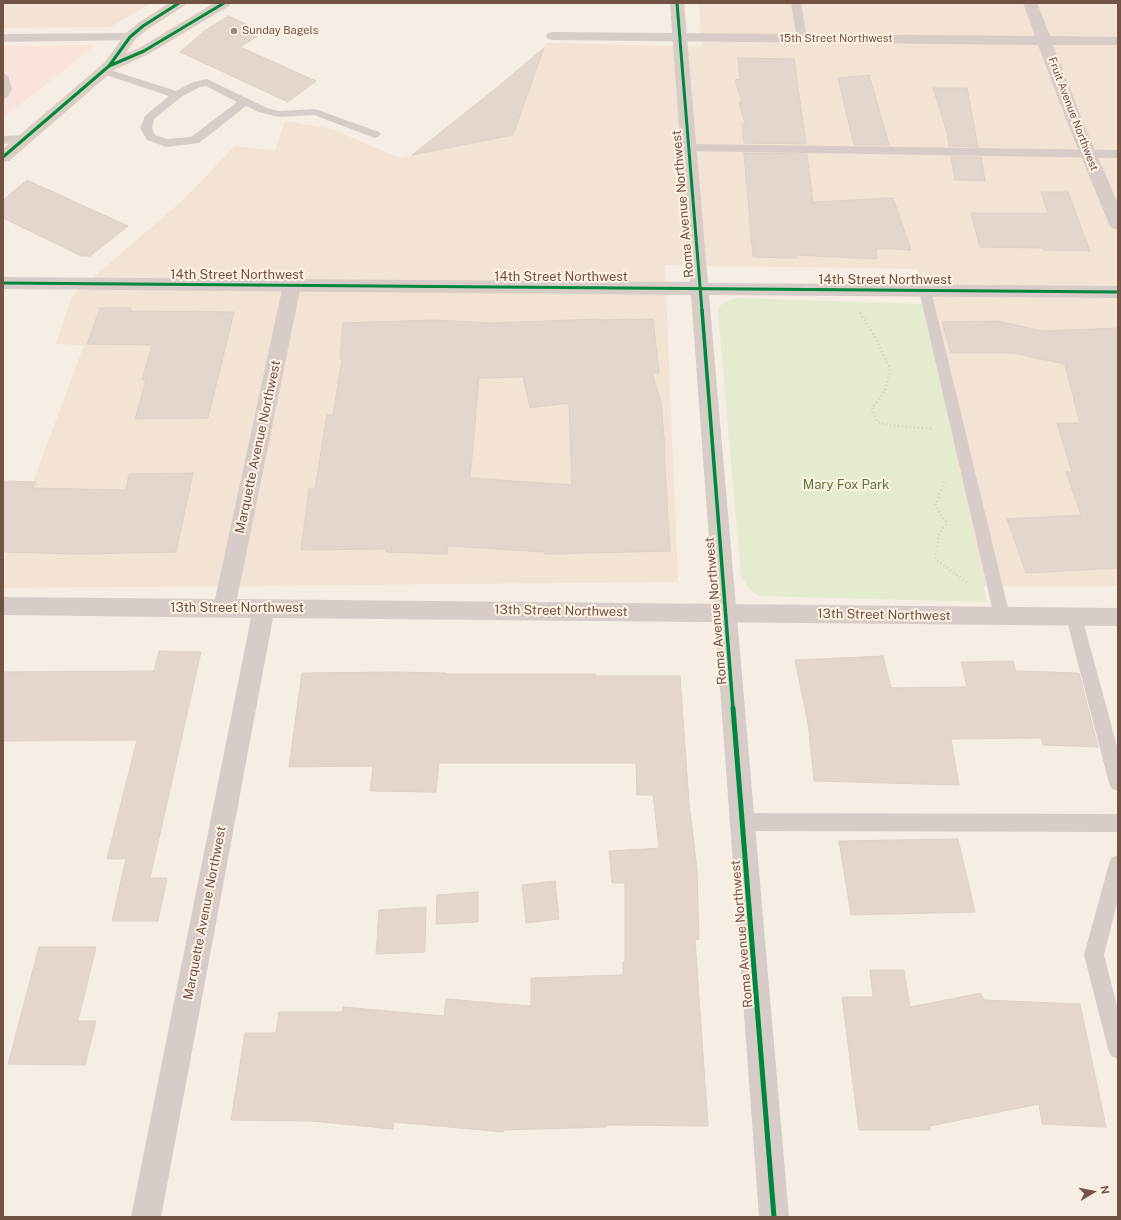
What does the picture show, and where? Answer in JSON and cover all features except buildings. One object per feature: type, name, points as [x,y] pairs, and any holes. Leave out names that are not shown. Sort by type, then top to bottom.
[{"type":"main road","points":[[3,158],[107,69],[130,37],[143,26],[179,3]]},
{"type":"main road","points":[[107,69],[144,51],[224,3]]},
{"type":"street","name":"Roma Avenue Northwest","points":[[677,3],[774,1217]]},
{"type":"street","name":"Fruit Avenue Northwest","points":[[1030,3],[1088,154],[1118,224]]},
{"type":"street","name":"15th Street Northwest","points":[[553,36],[1118,41]]},
{"type":"street","points":[[4,40],[130,37]]},
{"type":"street","name":"14th Street Northwest","points":[[3,283],[1118,292]]},
{"type":"street","name":"Marquette Avenue Northwest","points":[[224,608],[292,285]]},
{"type":"street","name":"13th Street Northwest","points":[[3,606],[1118,617]]},
{"type":"street","name":"Marquette Avenue Northwest","points":[[146,1217],[264,608]]},
{"type":"lane","points":[[796,3],[802,39]]},
{"type":"lane","points":[[107,69],[177,95]]},
{"type":"lane","points":[[3,76],[6,89],[3,96]]},
{"type":"lane","points":[[245,102],[195,140],[166,143],[151,137],[146,128],[149,118],[177,95],[197,84],[207,82],[263,110],[279,114],[315,112],[375,134]]},
{"type":"lane","points":[[3,140],[25,139]]},
{"type":"lane","points":[[688,148],[1118,154]]},
{"type":"lane","points":[[925,290],[1002,616]]},
{"type":"lane","points":[[1074,617],[1118,783]]},
{"type":"lane","points":[[743,822],[1118,823]]},
{"type":"lane","points":[[1118,864],[1094,956],[1118,1049]]},
{"type":"path","points":[[857,308],[875,337],[890,368],[885,391],[872,408],[877,422],[898,426],[935,429]]},
{"type":"path","points":[[945,477],[944,484],[935,506],[947,523],[939,534],[934,559],[973,586]]},
{"type":"shaded area","points":[[3,3],[152,3],[110,27],[3,28]]},
{"type":"shaded area","points":[[699,3],[1118,3],[1118,586],[983,586],[917,269],[665,265],[678,582],[3,588],[3,563],[84,345],[56,344],[72,296],[183,200],[235,146],[275,151],[285,121],[332,129],[400,158],[513,135],[546,43],[702,47]]},
{"type":"shaded area","points":[[96,45],[3,118],[3,46]]},
{"type":"green space","name":"Mary Fox Park","points":[[737,298],[924,304],[987,602],[758,596],[748,587],[741,576],[718,313],[719,307],[723,303]]},
{"type":"cycle path","points":[[109,66],[130,37],[143,26],[179,3]]},
{"type":"cycle path","points":[[3,157],[109,66],[144,51],[224,3]]},
{"type":"cycle path","points":[[677,3],[774,1217]]},
{"type":"cycle path","points":[[3,283],[1118,292]]},
{"type":"place","name":"Sunday Bagels","points":[[234,31]]}]
